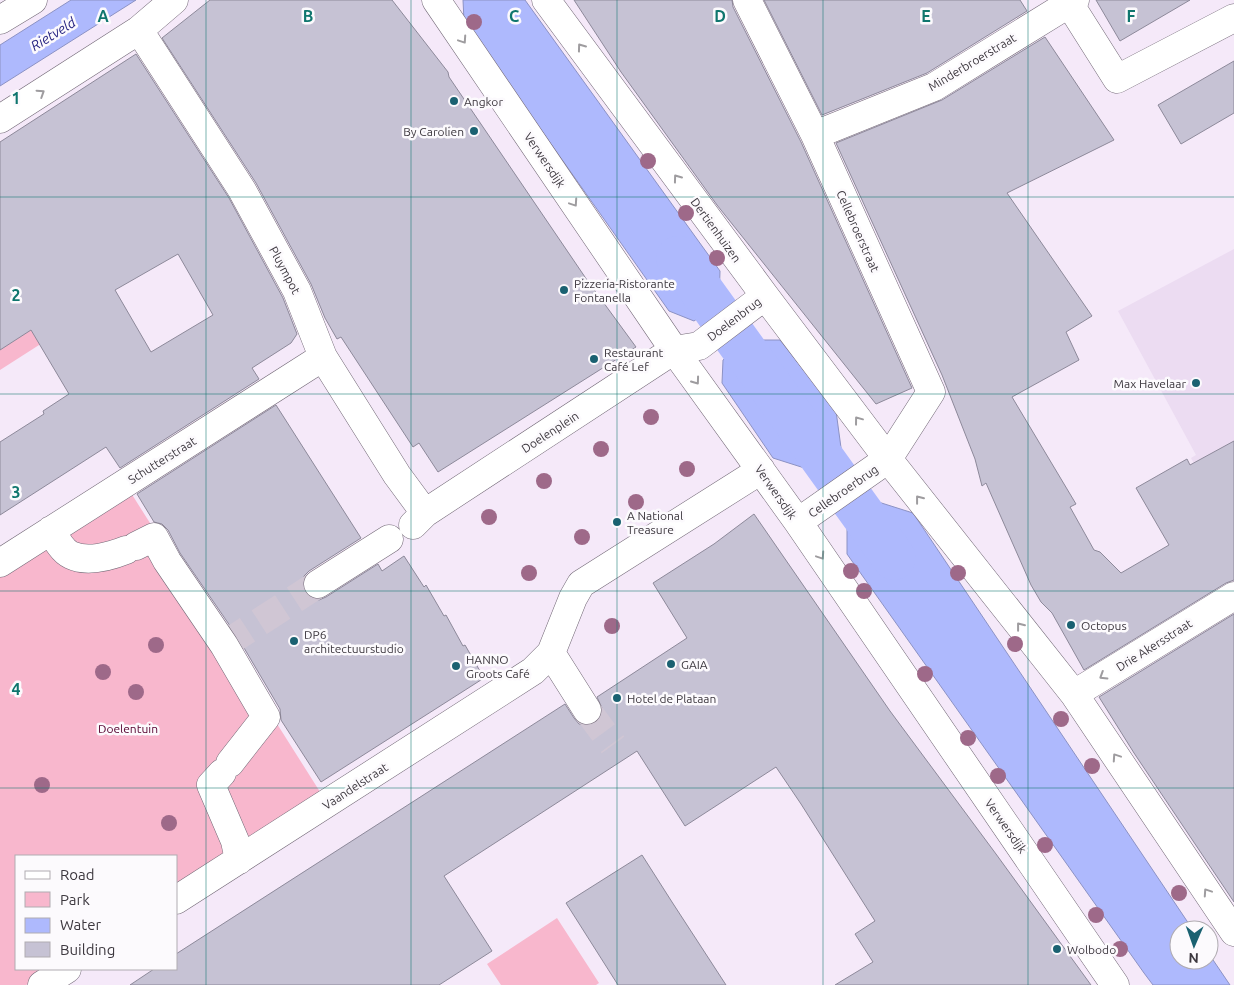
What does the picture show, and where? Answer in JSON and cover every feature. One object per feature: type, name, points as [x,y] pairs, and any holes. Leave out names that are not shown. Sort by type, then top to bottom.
[{"type":"street","points":[[0,20],[32,0]]},
{"type":"street","points":[[0,119],[139,30],[174,0]]},
{"type":"street","name":"Verwersdijk","points":[[436,0],[687,348],[760,470],[808,515],[1115,985]]},
{"type":"street","name":"Dertienhuizen","points":[[546,0],[764,296],[878,466]]},
{"type":"street","name":"Cellebroerstraat","points":[[748,0],[815,136],[931,392],[878,466]]},
{"type":"street","name":"Minderbroerstraat","points":[[815,136],[934,87],[1072,1],[1117,80],[1234,18]]},
{"type":"street","name":"Pluympot","points":[[139,30],[242,190],[297,291],[323,358],[397,475],[419,519]]},
{"type":"street","name":"Doelenbrug","points":[[687,348],[743,312],[764,296]]},
{"type":"street","name":"Doelenplein","points":[[419,519],[687,348]]},
{"type":"street","name":"Schutterstraat","points":[[0,563],[323,358]]},
{"type":"street","points":[[878,466],[1074,694],[1234,932]]},
{"type":"street","name":"Cellebroerbrug","points":[[808,515],[878,466]]},
{"type":"street","points":[[587,710],[542,662],[581,584],[760,470]]},
{"type":"street","points":[[51,530],[61,547],[71,555],[85,558],[106,556],[131,548],[154,537],[167,561],[224,645],[266,717],[211,785],[235,841],[239,860]]},
{"type":"street","points":[[318,584],[388,539]]},
{"type":"street","name":"Drie Akersstraat","points":[[1074,694],[1234,596]]},
{"type":"street","name":"Vaandelstraat","points":[[178,899],[542,662]]},
{"type":"street","points":[[42,985],[65,970]]},
{"type":"shaded area","name":"Max Havelaar","points":[[1234,249],[1234,537],[1191,458],[1196,455],[1118,311]]},
{"type":"green space","points":[[0,299],[75,322],[0,370]]},
{"type":"green space","name":"Doelentuin","points":[[131,493],[322,795],[178,888],[178,855],[15,855],[15,970],[49,970],[26,985],[0,985],[0,577]]},
{"type":"green space","points":[[557,918],[599,983],[596,985],[501,985],[487,964]]},
{"type":"water","name":"Rietveld","points":[[71,0],[136,0],[0,86],[0,45]]},
{"type":"water","points":[[463,0],[525,0],[720,271],[719,303],[694,321],[669,311],[464,21]]},
{"type":"water","points":[[748,340],[780,340],[836,411],[842,455],[817,472],[773,458],[722,383],[723,360]]},
{"type":"water","points":[[872,500],[913,513],[1186,920],[1169,920],[1169,970],[1219,969],[1230,985],[1153,985],[847,554],[847,517]]},
{"type":"building","points":[[210,0],[392,0],[448,72],[449,77],[587,280],[636,347],[438,472],[419,443],[413,447],[341,337],[337,339],[325,318],[311,284],[256,183],[162,38]]},
{"type":"building","points":[[574,0],[732,0],[733,7],[801,142],[912,388],[876,404],[717,205],[621,72]]},
{"type":"building","points":[[764,0],[1020,0],[1027,11],[927,73],[822,115]]},
{"type":"building","points":[[1096,0],[1190,0],[1120,41]]},
{"type":"building","points":[[1045,37],[1114,140],[1007,193],[1092,316],[1066,332],[1079,360],[1012,397],[1076,504],[1070,507],[1094,550],[1100,552],[1121,573],[1169,545],[1136,488],[1187,459],[1190,465],[1234,441],[1234,580],[1226,583],[1084,670],[1052,613],[1041,602],[1031,585],[986,483],[982,486],[975,459],[942,375],[836,143],[942,100]]},
{"type":"building","points":[[136,54],[229,198],[283,298],[297,334],[291,343],[252,368],[259,379],[120,468],[106,447],[0,515],[0,442],[44,414],[43,411],[69,394],[31,330],[0,350],[0,142]],"holes":[[[178,254],[213,315],[151,352],[115,290]]]},
{"type":"building","points":[[1234,61],[1234,113],[1181,144],[1158,105]]},
{"type":"building","points":[[276,405],[361,538],[309,571],[304,576],[302,584],[305,593],[311,598],[319,600],[378,564],[382,571],[404,556],[424,587],[426,585],[444,616],[446,615],[484,678],[321,782],[281,720],[280,709],[237,636],[180,553],[168,530],[162,524],[154,522],[137,494]]},
{"type":"building","points":[[754,514],[890,711],[1091,985],[835,985],[873,962],[855,934],[875,921],[776,767],[685,826],[637,751],[444,876],[492,951],[439,985],[130,985],[152,970],[178,970],[178,953],[565,704],[579,724],[588,726],[596,723],[601,718],[603,710],[597,697],[687,638],[653,583],[714,544]]},
{"type":"building","points":[[1234,614],[1234,902],[1134,753],[1099,697]]},
{"type":"building","points":[[642,855],[726,985],[618,985],[566,903]]},
{"type":"waterway","points":[[678,258],[894,558]]},
{"type":"tunnel","points":[[224,645],[318,584]]},
{"type":"tunnel","points":[[587,710],[613,745]]},
{"type":"place","name":"Angkor","points":[[454,101]]},
{"type":"place","name":"By Carolien","points":[[474,131]]},
{"type":"place","name":"Pizzeria-Ristorante Fontanella","points":[[564,290]]},
{"type":"place","name":"Restaurant Café Lef","points":[[594,359]]},
{"type":"place","name":"Max Havelaar","points":[[1196,383]]},
{"type":"place","name":"A National Treasure","points":[[617,522]]},
{"type":"place","name":"Octopus","points":[[1071,625]]},
{"type":"place","name":"DP6 architectuurstudio","points":[[294,641]]},
{"type":"place","name":"GAIA","points":[[671,664]]},
{"type":"place","name":"HANNO Groots Café","points":[[456,666]]},
{"type":"place","name":"Hotel de Plataan","points":[[617,698]]},
{"type":"place","name":"Wolbodo","points":[[1057,949]]}]
